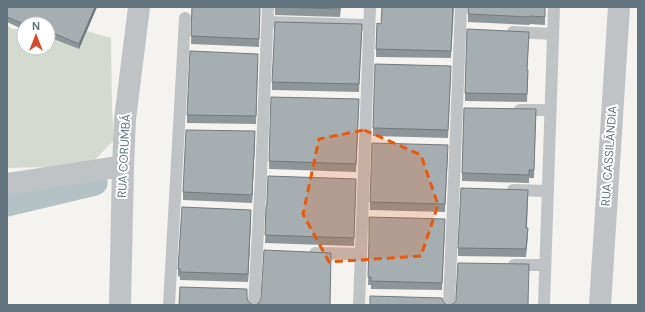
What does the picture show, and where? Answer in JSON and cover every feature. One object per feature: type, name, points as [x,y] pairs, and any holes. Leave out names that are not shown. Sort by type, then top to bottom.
[{"type":"street","name":"RUA CORUMBÁ","points":[[120,305],[125,119],[139,7]]},
{"type":"street","name":"RUA CASSILÂNDIA","points":[[600,305],[619,7]]},
{"type":"street","points":[[7,184],[123,166]]},
{"type":"lane","points":[[254,305],[255,290],[262,251],[260,211],[265,176],[263,132],[268,97],[266,55],[268,7]]},
{"type":"lane","points":[[362,299],[362,217],[359,180],[365,143],[363,100],[368,64],[370,7]]},
{"type":"lane","points":[[447,301],[455,263],[449,220],[457,188],[451,146],[461,108],[454,66],[464,29],[461,7]]},
{"type":"lane","points":[[544,305],[554,7]]},
{"type":"lane","points":[[169,305],[174,287],[187,52],[186,18]]},
{"type":"lane","points":[[268,22],[369,25]]},
{"type":"lane","points":[[499,31],[553,34]]},
{"type":"lane","points":[[251,55],[266,55]]},
{"type":"lane","points":[[368,64],[383,64]]},
{"type":"lane","points":[[512,109],[551,110]]},
{"type":"lane","points":[[248,132],[263,132]]},
{"type":"lane","points":[[365,143],[380,143]]},
{"type":"lane","points":[[501,190],[548,192]]},
{"type":"lane","points":[[244,210],[260,211]]},
{"type":"lane","points":[[362,217],[377,218]]},
{"type":"lane","points":[[305,252],[361,254]]},
{"type":"lane","points":[[506,264],[545,265]]},
{"type":"lane","points":[[240,290],[255,290]]},
{"type":"highlighted area","points":[[364,130],[421,155],[438,205],[421,256],[329,262],[303,214],[319,139]]},
{"type":"shaded area","points":[[7,26],[16,29],[16,56],[56,56],[56,40],[79,49],[87,31],[111,38],[114,140],[89,166],[7,168]]},
{"type":"building","points":[[7,7],[95,7],[79,44],[56,34],[56,16],[16,16],[16,21],[7,17]]},
{"type":"building","points":[[192,7],[260,7],[259,39],[191,36]]},
{"type":"building","points":[[279,7],[341,7],[340,9]]},
{"type":"building","points":[[382,7],[453,7],[451,51],[376,49],[377,23],[381,24]]},
{"type":"building","points":[[468,7],[545,7],[545,17],[468,14]]},
{"type":"building","points":[[275,22],[362,24],[359,84],[272,82]]},
{"type":"building","points":[[467,29],[529,32],[527,94],[465,93]]},
{"type":"building","points":[[190,51],[258,54],[256,116],[187,115]]},
{"type":"building","points":[[375,64],[451,66],[448,130],[373,128]]},
{"type":"building","points":[[271,97],[359,99],[356,164],[269,161]]},
{"type":"building","points":[[464,108],[536,109],[534,170],[529,170],[529,175],[462,173]]},
{"type":"building","points":[[186,130],[255,131],[252,195],[183,192]]},
{"type":"building","points":[[372,143],[448,145],[445,204],[370,202]]},
{"type":"building","points":[[268,176],[356,179],[354,238],[265,235]]},
{"type":"building","points":[[461,188],[528,190],[526,228],[528,228],[526,249],[458,248]]},
{"type":"building","points":[[182,207],[251,210],[248,274],[180,272],[180,269],[178,269]]},
{"type":"building","points":[[369,217],[445,219],[442,283],[371,281],[371,277],[368,277]]},
{"type":"building","points":[[264,250],[331,253],[330,305],[253,305],[258,304],[261,298]]},
{"type":"building","points":[[458,263],[529,264],[528,305],[449,305],[456,301]]},
{"type":"building","points":[[180,287],[247,289],[248,301],[253,305],[179,305]]},
{"type":"building","points":[[370,296],[442,298],[445,304],[449,305],[370,305]]},
{"type":"waterway","points":[[7,204],[95,183]]}]
